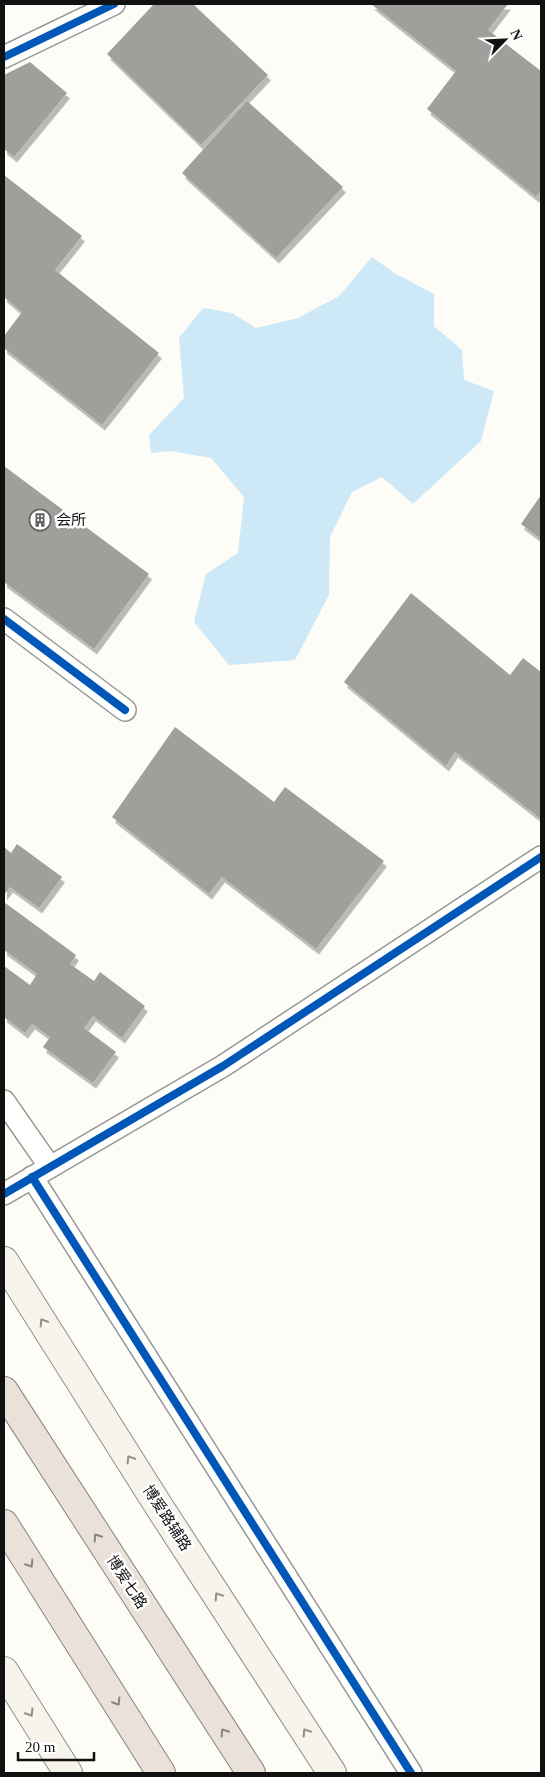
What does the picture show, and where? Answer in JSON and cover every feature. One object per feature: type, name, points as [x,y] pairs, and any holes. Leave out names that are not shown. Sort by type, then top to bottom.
[{"type":"highway","name":"博爱七路","points":[[4,1391],[251,1773]]},
{"type":"highway","points":[[4,1524],[161,1773]]},
{"type":"street","points":[[4,57],[114,4]]},
{"type":"street","points":[[4,619],[125,710]]},
{"type":"street","points":[[4,1194],[223,1066],[541,857]]},
{"type":"street","points":[[4,1101],[41,1172],[410,1773]]},
{"type":"street","name":"博爱路辅路","points":[[4,1261],[332,1773]]},
{"type":"street","points":[[4,1671],[68,1773]]},
{"type":"water","points":[[372,257],[396,274],[434,294],[434,326],[462,350],[464,380],[494,391],[481,441],[413,504],[382,477],[352,492],[330,537],[329,595],[295,660],[229,665],[194,622],[206,574],[238,553],[244,497],[211,458],[171,451],[151,453],[149,435],[184,398],[179,338],[203,308],[232,313],[256,328],[298,318],[339,296]]},
{"type":"building","points":[[154,4],[193,4],[268,75],[201,145],[107,54]]},
{"type":"building","points":[[371,4],[508,4],[488,30],[541,71],[541,190],[536,197],[427,109],[456,71]]},
{"type":"building","points":[[30,62],[67,93],[14,157],[4,149],[4,75]]},
{"type":"building","points":[[247,101],[343,187],[276,258],[182,173]]},
{"type":"building","points":[[4,175],[82,236],[55,270],[159,353],[102,425],[4,348],[4,336],[22,312],[4,297]]},
{"type":"building","name":"会所","points":[[4,466],[149,574],[94,649],[4,582]]},
{"type":"building","points":[[541,495],[541,539],[521,524]]},
{"type":"building","points":[[411,593],[510,675],[523,658],[541,672],[541,819],[455,752],[446,766],[344,682]]},
{"type":"building","points":[[175,727],[274,802],[285,787],[384,861],[316,949],[222,877],[209,894],[112,817]]},
{"type":"building","points":[[17,844],[62,877],[39,908],[10,887],[4,895],[4,847],[11,853]]},
{"type":"building","points":[[4,902],[76,955],[70,964],[94,981],[100,972],[145,1006],[122,1038],[93,1016],[84,1028],[116,1052],[93,1083],[43,1047],[50,1037],[32,1024],[25,1033],[4,1017],[4,966],[30,985],[37,974],[4,950]]},
{"type":"cycle path","points":[[4,57],[114,4]]},
{"type":"cycle path","points":[[4,619],[125,710]]},
{"type":"cycle path","points":[[4,1194],[223,1066],[541,857]]},
{"type":"cycle path","points":[[32,1177],[411,1773]]},
{"type":"place","name":"会所","points":[[40,520]]}]
